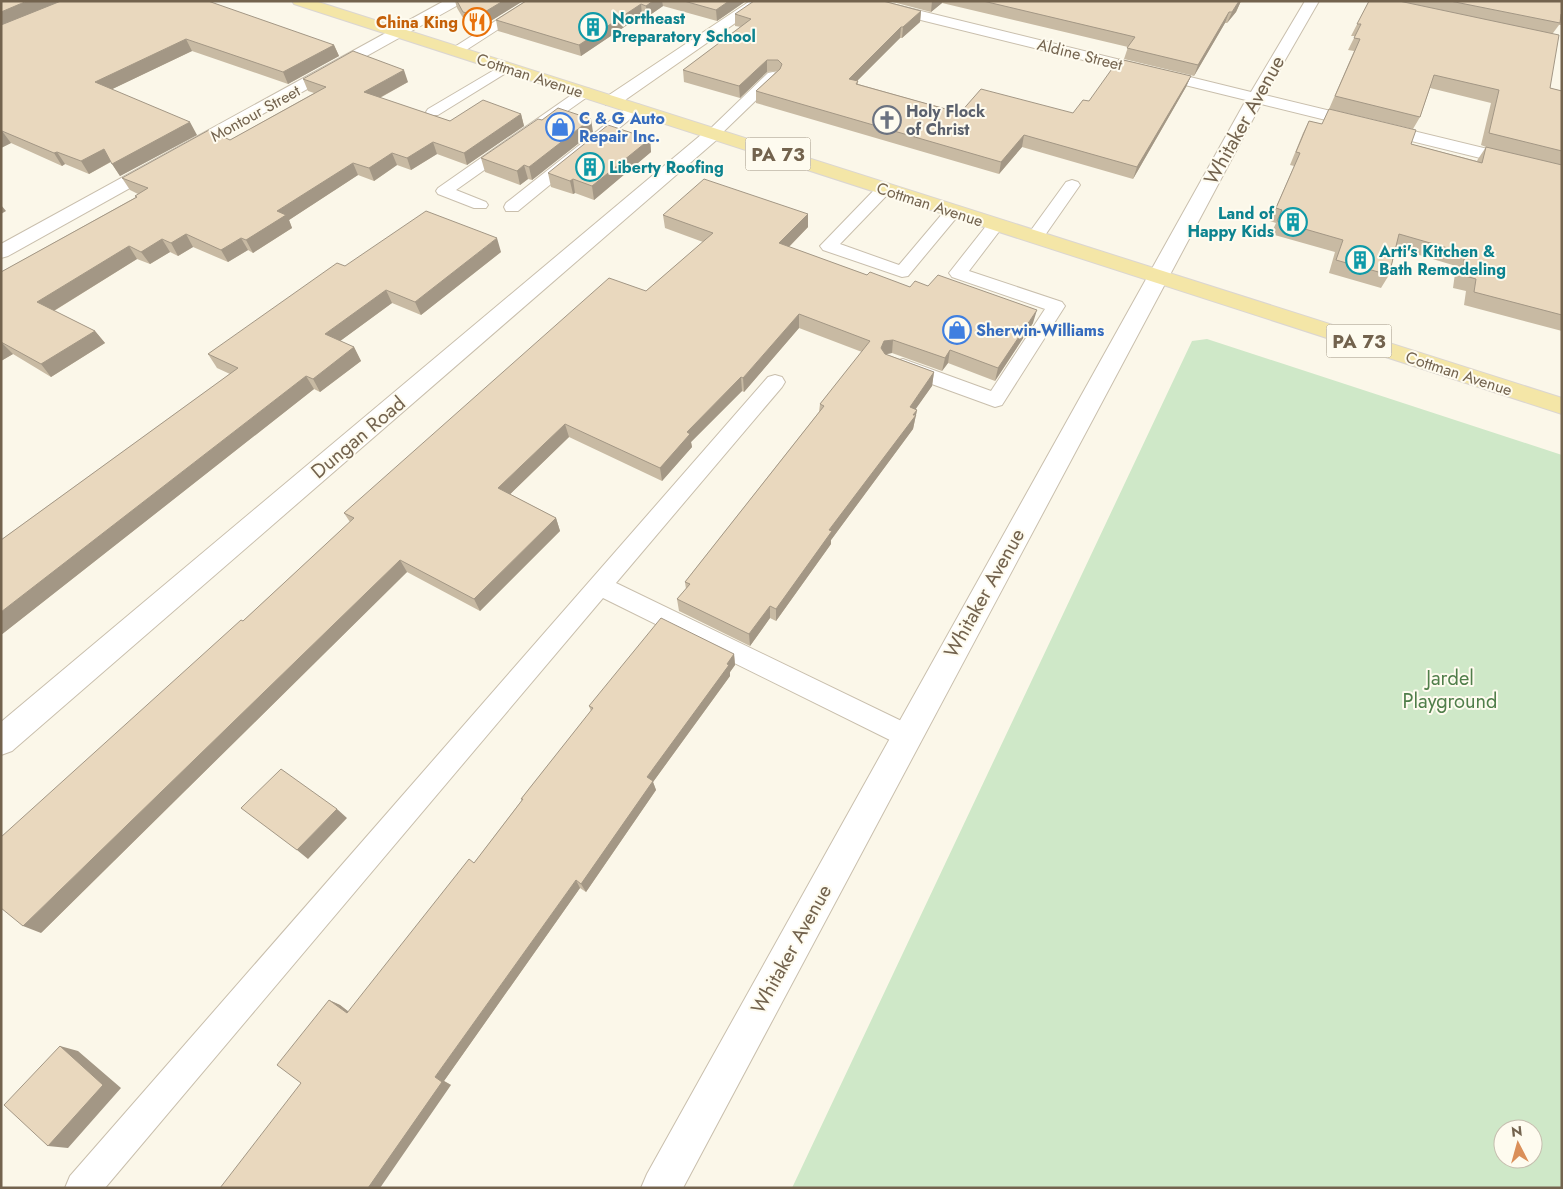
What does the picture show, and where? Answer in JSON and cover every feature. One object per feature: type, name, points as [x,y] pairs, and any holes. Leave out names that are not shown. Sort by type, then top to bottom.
[{"type":"main road","name":"Cottman Avenue","points":[[299,1],[1562,406]]},
{"type":"street","name":"Montour Street","points":[[1,252],[455,1]]},
{"type":"street","points":[[612,101],[760,1]]},
{"type":"street","name":"Aldine Street","points":[[861,1],[1562,173]]},
{"type":"street","name":"Whitaker Avenue","points":[[661,1188],[1157,276],[1256,97],[1312,1]]},
{"type":"street","name":"Dungan Road","points":[[1,741],[714,133]]},
{"type":"lane","points":[[455,51],[536,1]]},
{"type":"lane","points":[[433,112],[506,67]]},
{"type":"lane","points":[[714,133],[773,76]]},
{"type":"lane","points":[[480,205],[444,191],[585,92]]},
{"type":"lane","points":[[512,207],[635,108]]},
{"type":"lane","points":[[1035,237],[1072,184]]},
{"type":"lane","points":[[884,189],[829,246],[902,272],[954,211]]},
{"type":"lane","points":[[891,361],[995,400],[1056,306],[958,273],[996,224]]},
{"type":"lane","points":[[82,1188],[776,382]]},
{"type":"lane","points":[[600,586],[907,736]]},
{"type":"green space","name":"Jardel Playground","points":[[1207,339],[1562,455],[1562,1188],[792,1188],[1192,341]]},
{"type":"building","points":[[1,1],[27,1],[1,12]]},
{"type":"building","points":[[61,1],[208,1],[334,45],[283,72],[186,39],[95,82],[190,122],[112,164],[104,149],[81,161],[57,152],[54,153],[1,131],[1,25]]},
{"type":"building","points":[[457,1],[503,1],[478,16],[463,12]]},
{"type":"building","points":[[526,1],[653,1],[646,6],[641,4],[579,45],[496,20]]},
{"type":"building","points":[[684,1],[729,1],[716,10]]},
{"type":"building","points":[[754,1],[883,1],[921,11],[901,27],[849,79],[858,81],[856,84],[960,113],[981,89],[1073,113],[1083,100],[1089,101],[1119,59],[1191,76],[1137,167],[1024,135],[1001,162],[756,91],[780,69],[782,64],[778,60],[767,60],[739,86],[683,70],[751,19],[735,14]]},
{"type":"building","points":[[983,1],[1239,1],[1232,12],[1229,12],[1198,65],[1127,48],[1135,37]]},
{"type":"building","points":[[1369,1],[1399,1],[1559,35],[1550,88],[1562,91],[1562,151],[1489,133],[1499,90],[1434,75],[1420,117],[1335,96],[1360,39],[1354,38],[1361,24],[1357,24]]},
{"type":"building","points":[[1450,1],[1562,1],[1562,14],[1560,23]]},
{"type":"building","points":[[353,51],[404,70],[364,92],[450,121],[483,100],[521,114],[464,153],[433,142],[407,158],[392,153],[369,168],[353,163],[277,211],[286,215],[246,240],[241,238],[221,250],[186,234],[171,243],[162,239],[141,252],[129,246],[37,302],[95,331],[41,364],[1,342],[1,272],[137,197],[135,196],[148,188],[122,178],[209,130],[230,140],[326,87],[303,79]]},
{"type":"building","points":[[558,108],[591,119],[529,167],[524,165],[517,171],[481,158],[538,119],[542,120]]},
{"type":"building","points":[[1329,109],[1416,130],[1411,144],[1482,163],[1486,147],[1562,165],[1562,315],[1474,292],[1476,279],[1462,275],[1465,253],[1399,234],[1389,275],[1336,260],[1343,240],[1277,221],[1282,210],[1276,208],[1300,153],[1296,152],[1309,121],[1322,124]]},
{"type":"building","points":[[608,125],[650,139],[592,186],[548,173]]},
{"type":"building","points":[[704,179],[808,214],[779,243],[867,275],[870,272],[910,287],[915,281],[928,286],[938,275],[1037,310],[998,368],[950,350],[945,358],[893,340],[884,341],[881,348],[885,354],[934,372],[910,407],[917,410],[913,415],[916,415],[829,530],[832,531],[776,609],[770,606],[749,634],[677,599],[690,584],[685,582],[824,406],[820,404],[870,341],[799,314],[743,378],[741,377],[687,432],[690,434],[660,468],[565,424],[498,488],[556,518],[474,599],[400,560],[23,926],[1,908],[1,837],[241,620],[243,621],[354,518],[344,513],[609,278],[646,291],[713,233],[663,215]]},
{"type":"building","points":[[426,211],[497,238],[415,302],[386,290],[325,334],[354,347],[313,379],[306,376],[1,612],[1,540],[238,368],[208,354],[337,263],[345,266]]},
{"type":"building","points":[[661,618],[734,654],[727,664],[729,665],[647,777],[653,781],[581,884],[576,880],[435,1077],[442,1082],[368,1188],[220,1188],[301,1083],[277,1065],[329,1000],[347,1013],[469,859],[474,863],[523,799],[521,799],[593,708],[589,706]]},
{"type":"building","points":[[281,769],[337,809],[297,850],[241,808]]},
{"type":"building","points":[[60,1046],[103,1085],[48,1146],[4,1105]]},
{"type":"place","name":"China King","points":[[477,22]]},
{"type":"place","name":"Northeast Preparatory School","points":[[593,27]]},
{"type":"place","name":"Holy Flock of Christ","points":[[887,120]]},
{"type":"place","name":"C & G Auto Repair Inc.","points":[[560,127]]},
{"type":"place","name":"Liberty Roofing","points":[[590,167]]},
{"type":"place","name":"Land of Happy Kids","points":[[1293,222]]},
{"type":"place","name":"Arti's Kitchen & Bath Remodeling","points":[[1360,260]]},
{"type":"place","name":"Sherwin-Williams","points":[[957,330]]}]
